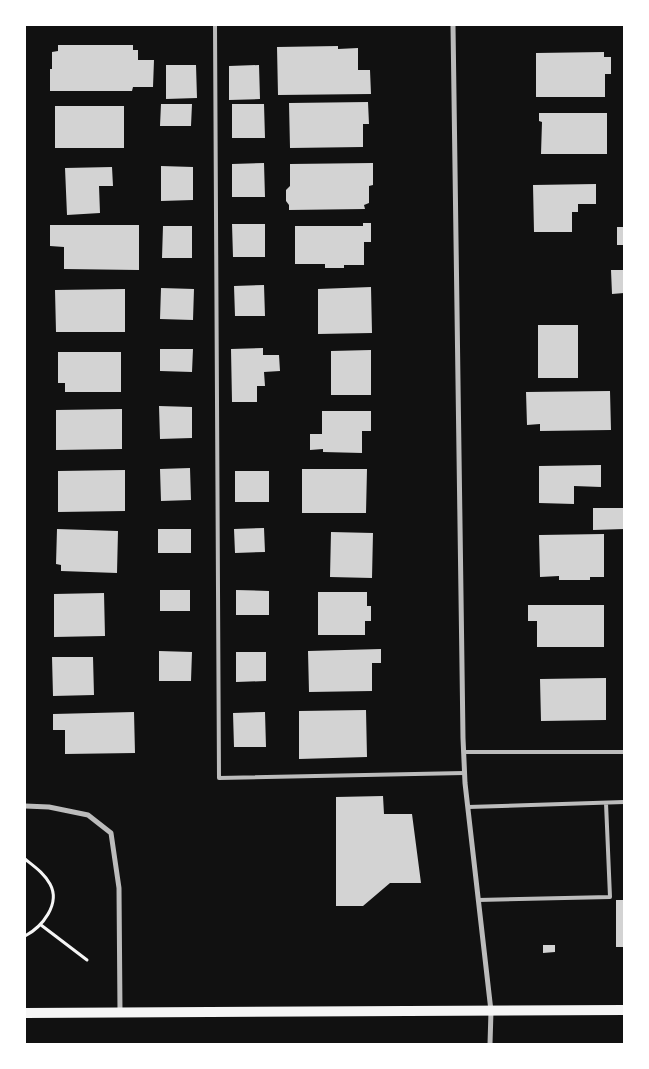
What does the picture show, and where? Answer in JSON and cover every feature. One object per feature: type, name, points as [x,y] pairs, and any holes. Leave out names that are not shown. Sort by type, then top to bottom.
[{"type":"main road","points":[[25,1013],[624,1010]]},
{"type":"street","points":[[453,25],[464,774],[490,1010],[490,1044]]},
{"type":"street","points":[[25,806],[49,807],[88,815],[111,833],[120,888],[120,1013]]},
{"type":"lane","points":[[214,25],[219,778],[464,774]]},
{"type":"lane","points":[[464,752],[624,752]]},
{"type":"lane","points":[[468,807],[624,802]]},
{"type":"lane","points":[[478,900],[610,897],[606,803]]},
{"type":"path","points":[[25,859],[40,871],[51,886],[52,898],[50,911],[41,925],[25,936]]},
{"type":"path","points":[[41,925],[87,960]]},
{"type":"building","points":[[58,45],[133,45],[133,50],[138,50],[138,60],[154,60],[153,87],[133,87],[132,91],[50,91],[52,52],[58,51]]},
{"type":"building","points":[[338,46],[338,49],[358,48],[358,70],[370,70],[371,94],[278,95],[277,47]]},
{"type":"building","points":[[604,52],[604,57],[611,57],[611,74],[605,74],[605,97],[536,97],[536,53]]},
{"type":"building","points":[[166,65],[196,65],[197,98],[166,99]]},
{"type":"building","points":[[259,65],[260,99],[229,100],[229,66]]},
{"type":"building","points":[[368,102],[369,124],[363,124],[363,147],[290,148],[289,103]]},
{"type":"building","points":[[161,104],[192,104],[191,126],[160,126]]},
{"type":"building","points":[[232,104],[264,104],[265,138],[232,138]]},
{"type":"building","points":[[55,106],[124,106],[124,148],[55,148]]},
{"type":"building","points":[[539,113],[607,113],[607,154],[541,154],[542,122],[539,121]]},
{"type":"building","points":[[264,163],[265,197],[232,197],[232,164]]},
{"type":"building","points":[[373,163],[373,185],[369,186],[369,203],[364,205],[365,209],[289,210],[289,205],[286,201],[286,190],[290,186],[290,164]]},
{"type":"building","points":[[161,166],[193,167],[193,200],[161,201]]},
{"type":"building","points":[[112,167],[113,186],[99,186],[100,213],[67,215],[65,168]]},
{"type":"building","points":[[596,184],[596,204],[578,204],[578,212],[572,212],[572,232],[534,232],[533,185]]},
{"type":"building","points":[[363,223],[371,223],[371,242],[364,242],[364,265],[344,265],[344,268],[325,268],[325,264],[295,264],[295,226],[363,226]]},
{"type":"building","points":[[232,224],[265,224],[265,257],[233,257]]},
{"type":"building","points":[[50,225],[139,225],[139,270],[64,269],[64,247],[50,246]]},
{"type":"building","points":[[163,226],[192,226],[192,258],[162,258]]},
{"type":"building","points":[[617,227],[624,227],[624,245],[617,245]]},
{"type":"building","points":[[611,270],[624,270],[624,293],[612,294]]},
{"type":"building","points":[[264,285],[265,316],[235,316],[234,286]]},
{"type":"building","points":[[371,287],[372,333],[318,334],[318,289]]},
{"type":"building","points":[[161,288],[194,289],[193,320],[160,319]]},
{"type":"building","points":[[125,289],[125,332],[56,332],[55,290]]},
{"type":"building","points":[[538,325],[578,325],[578,378],[538,378]]},
{"type":"building","points":[[263,348],[263,355],[279,355],[280,371],[264,372],[265,386],[257,386],[257,402],[232,402],[231,349]]},
{"type":"building","points":[[160,349],[193,349],[192,372],[160,371]]},
{"type":"building","points":[[371,350],[371,395],[331,395],[331,351]]},
{"type":"building","points":[[58,352],[121,352],[121,392],[65,392],[65,383],[58,383]]},
{"type":"building","points":[[610,391],[611,430],[540,431],[540,424],[527,425],[526,392]]},
{"type":"building","points":[[159,406],[192,407],[192,438],[160,439]]},
{"type":"building","points":[[122,409],[122,449],[56,450],[56,410]]},
{"type":"building","points":[[322,411],[371,411],[371,431],[362,431],[362,453],[323,452],[323,449],[310,450],[310,434],[322,434]]},
{"type":"building","points":[[601,465],[601,487],[574,486],[574,504],[539,503],[539,466]]},
{"type":"building","points":[[190,468],[191,500],[161,501],[160,469]]},
{"type":"building","points":[[302,469],[367,469],[366,513],[302,513]]},
{"type":"building","points":[[125,470],[125,511],[58,512],[58,471]]},
{"type":"building","points":[[235,471],[269,471],[269,502],[235,502]]},
{"type":"building","points":[[593,508],[624,508],[624,529],[593,530]]},
{"type":"building","points":[[264,528],[265,552],[235,553],[234,529]]},
{"type":"building","points":[[57,529],[118,531],[117,573],[61,571],[61,565],[56,564]]},
{"type":"building","points":[[158,529],[191,529],[191,553],[158,553]]},
{"type":"building","points":[[331,532],[373,533],[372,578],[330,577]]},
{"type":"building","points":[[604,534],[604,577],[590,577],[590,580],[559,580],[559,576],[540,577],[539,535]]},
{"type":"building","points":[[160,590],[190,590],[190,611],[160,611]]},
{"type":"building","points":[[236,590],[269,591],[269,615],[236,615]]},
{"type":"building","points":[[318,592],[367,592],[367,606],[371,606],[371,621],[365,621],[365,635],[318,635]]},
{"type":"building","points":[[104,593],[105,636],[54,637],[54,594]]},
{"type":"building","points":[[528,605],[604,605],[604,647],[537,647],[537,621],[528,621]]},
{"type":"building","points":[[381,649],[381,663],[372,663],[372,691],[309,692],[308,651]]},
{"type":"building","points":[[159,651],[192,652],[191,681],[159,681]]},
{"type":"building","points":[[236,652],[266,652],[266,681],[236,682]]},
{"type":"building","points":[[52,657],[93,657],[94,695],[53,696]]},
{"type":"building","points":[[606,678],[606,720],[541,721],[540,679]]},
{"type":"building","points":[[366,710],[367,757],[299,759],[299,711]]},
{"type":"building","points":[[134,712],[135,753],[65,754],[65,730],[53,730],[53,714]]},
{"type":"building","points":[[265,712],[266,747],[234,747],[233,713]]},
{"type":"building","points":[[383,796],[384,814],[412,814],[421,883],[390,883],[363,906],[336,906],[336,797]]},
{"type":"building","points":[[616,900],[624,900],[624,947],[616,947]]},
{"type":"building","points":[[543,945],[555,945],[555,952],[543,953]]}]
